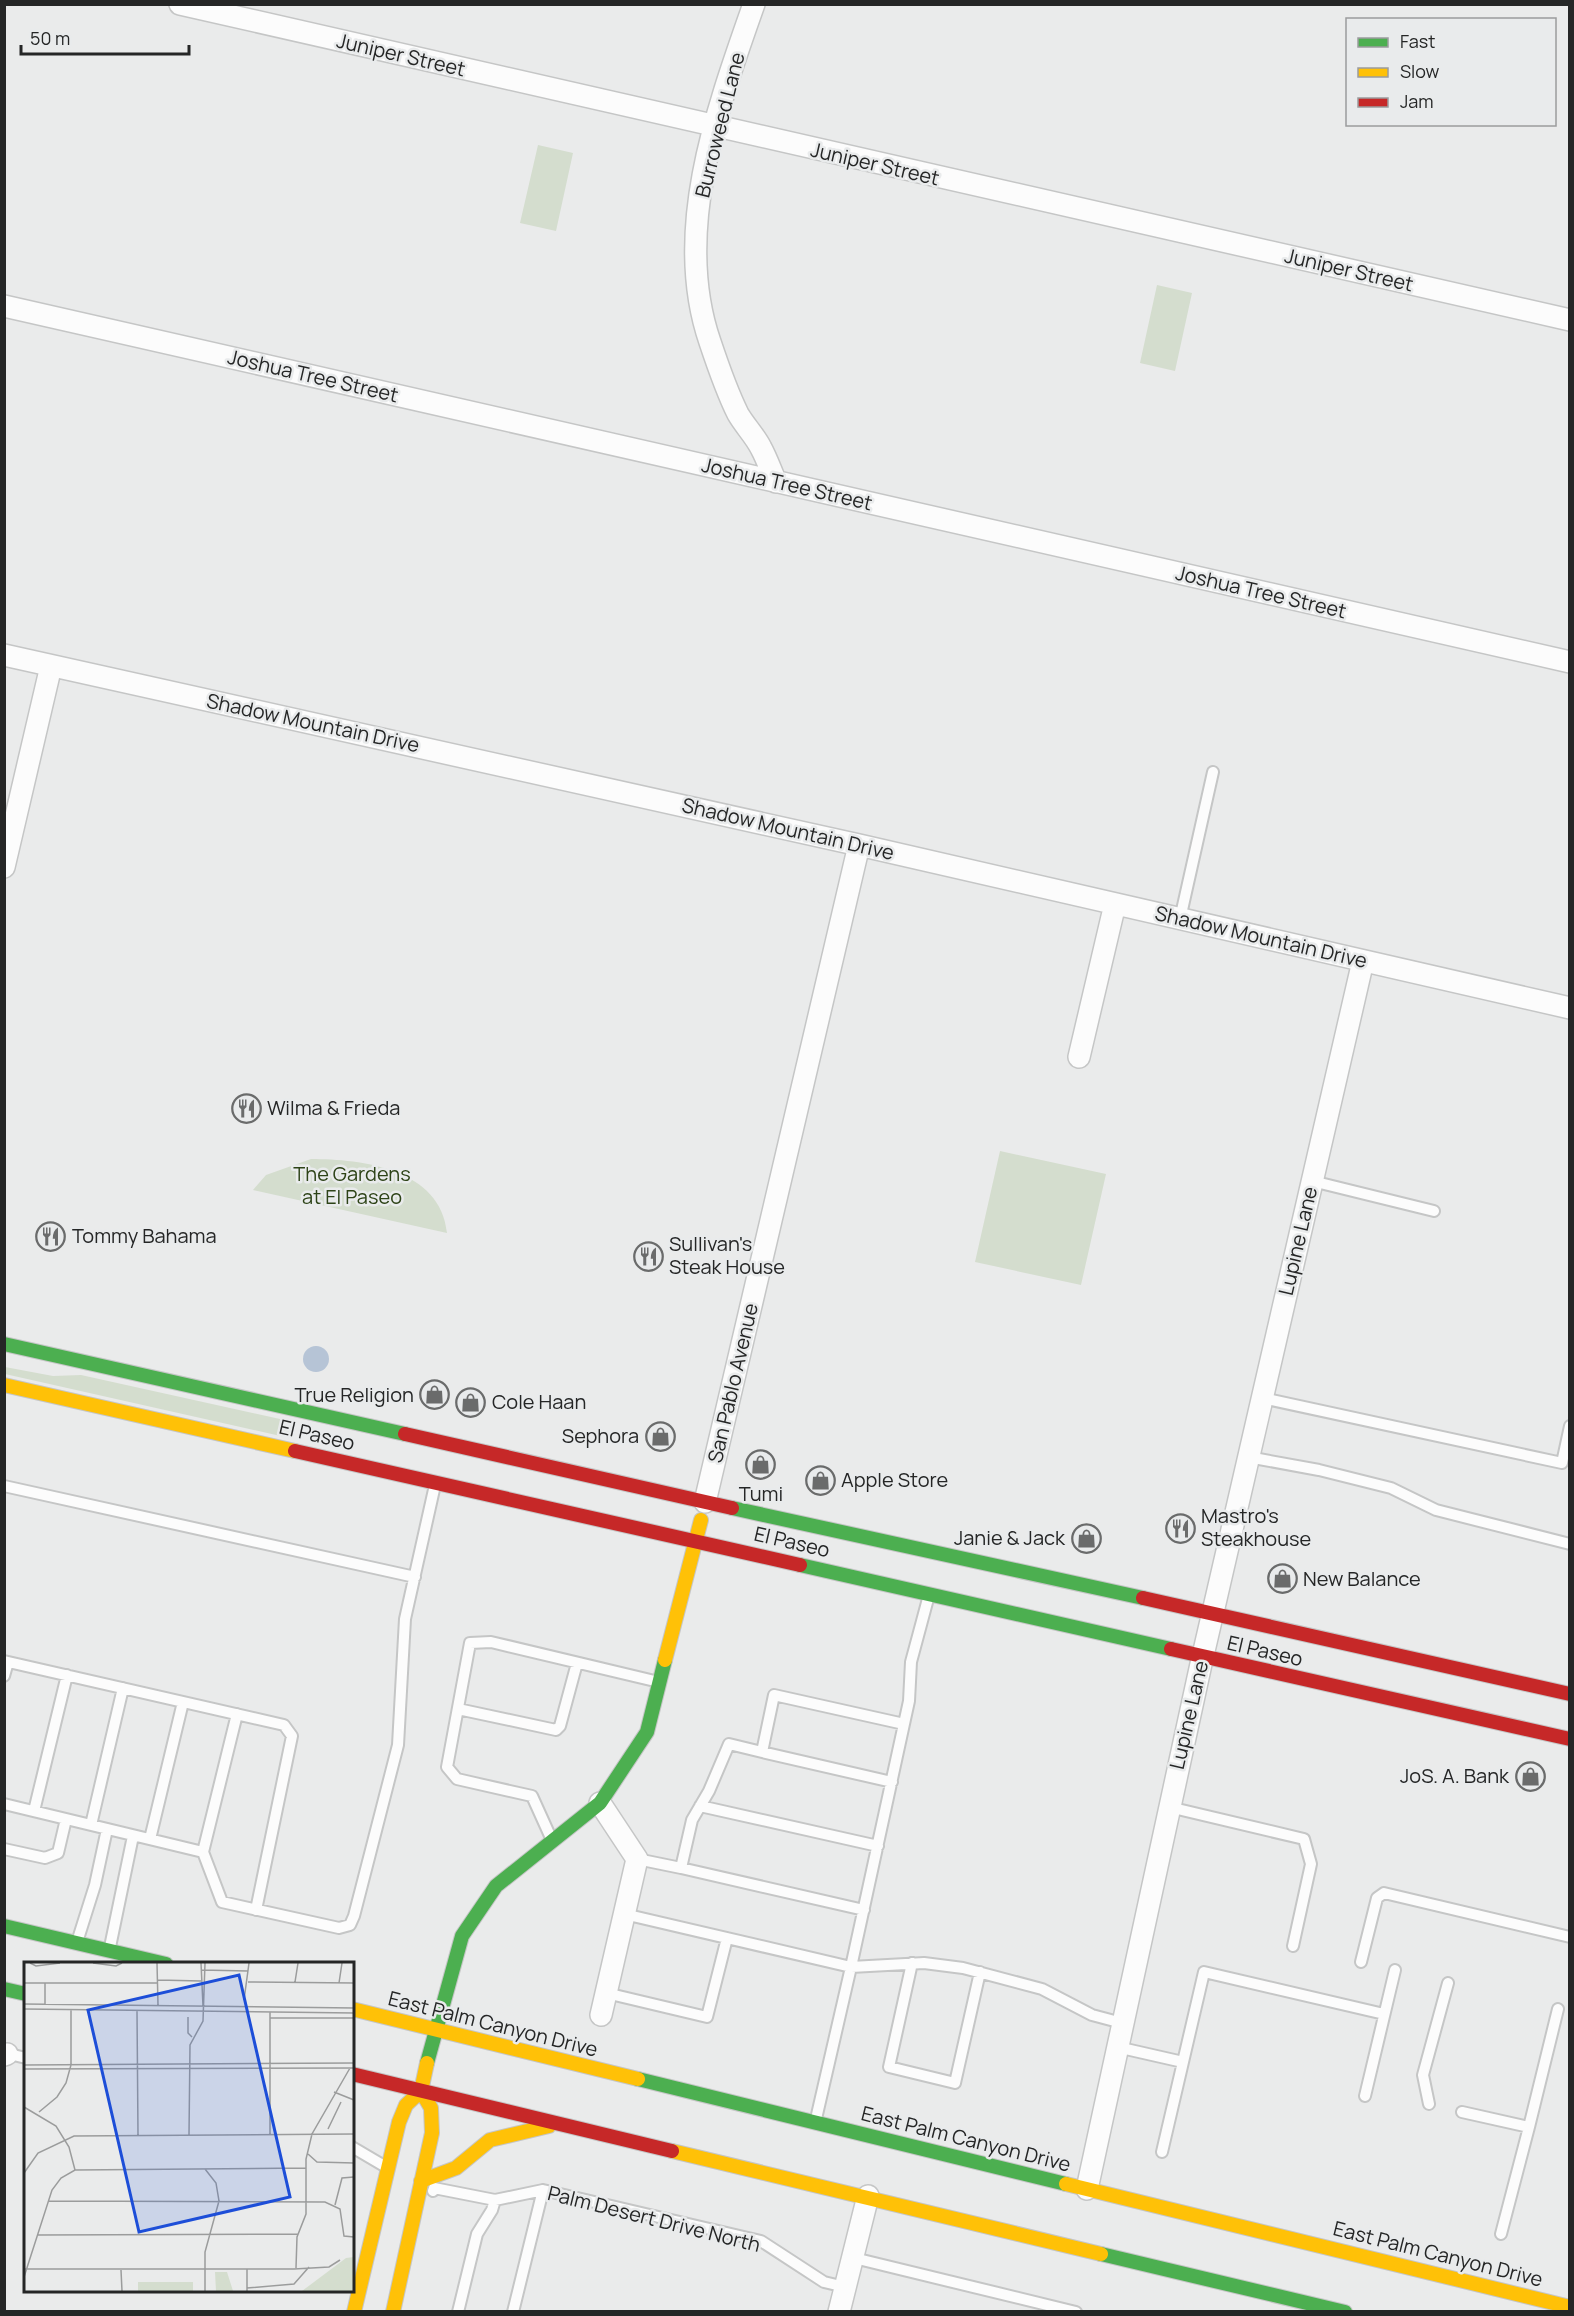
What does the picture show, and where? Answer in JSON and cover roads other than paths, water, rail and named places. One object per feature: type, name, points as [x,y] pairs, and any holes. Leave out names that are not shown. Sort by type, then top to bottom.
[{"type":"street","name":"Juniper Street","points":[[180,4],[715,128],[1569,320]]},
{"type":"street","name":"Burroweed Lane","points":[[754,4],[715,128],[699,206],[696,259],[699,304],[710,341],[739,414],[762,449],[776,482]]},
{"type":"street","name":"Joshua Tree Street","points":[[4,306],[1569,662]]},
{"type":"street","name":"Shadow Mountain Drive","points":[[4,655],[860,845],[1569,1008]]},
{"type":"street","points":[[4,867],[8,837],[51,666]]},
{"type":"street","name":"San Pablo Avenue","points":[[354,2312],[387,2167],[406,2105],[421,2091],[435,2030],[462,1936],[496,1886],[600,1803],[647,1732],[697,1540],[860,845]]},
{"type":"street","points":[[1079,1058],[1115,904]]},
{"type":"street","name":"Lupine Lane","points":[[1087,2189],[1212,1615],[1363,961]]},
{"type":"street","name":"El Paseo","points":[[4,1344],[705,1502],[1190,1608],[1212,1615],[1253,1621],[1569,1694]]},
{"type":"street","points":[[57,1371],[101,1371],[114,1368]]},
{"type":"street","name":"El Paseo","points":[[4,1385],[303,1441],[348,1462],[1569,1739]]},
{"type":"street","points":[[300,1410],[308,1421],[303,1441]]},
{"type":"street","points":[[342,1430],[356,1423]]},
{"type":"street","points":[[336,1448],[348,1462]]},
{"type":"street","points":[[600,1803],[637,1859],[601,2016]]},
{"type":"street","points":[[4,1926],[158,1962]]},
{"type":"street","points":[[4,1989],[24,1994]]},
{"type":"street","name":"East Palm Canyon Drive","points":[[354,2010],[1569,2307]]},
{"type":"street","points":[[354,2074],[1345,2312]]},
{"type":"street","points":[[393,2312],[432,2130],[431,2108],[421,2091]]},
{"type":"street","points":[[421,2181],[456,2168],[490,2140],[556,2124]]},
{"type":"street","points":[[839,2312],[868,2196]]},
{"type":"lane","points":[[1180,919],[1213,772]]},
{"type":"lane","points":[[1312,1181],[1434,1211]]},
{"type":"lane","points":[[1262,1398],[1562,1463],[1569,1426]]},
{"type":"lane","points":[[1248,1457],[1319,1470],[1391,1488],[1436,1510],[1569,1544]]},
{"type":"lane","points":[[237,1714],[203,1852],[222,1902],[339,1928],[350,1925],[398,1745],[405,1618],[436,1482]]},
{"type":"lane","points":[[4,1486],[415,1577]]},
{"type":"lane","points":[[816,2122],[909,1701],[911,1662],[921,1634],[929,1594]]},
{"type":"lane","points":[[553,1841],[532,1796],[457,1779],[447,1767],[470,1643],[491,1642],[660,1683]]},
{"type":"lane","points":[[4,1676],[6,1661],[284,1725],[292,1736],[256,1910]]},
{"type":"lane","points":[[458,1709],[556,1731],[560,1726],[577,1663]]},
{"type":"lane","points":[[34,1811],[67,1675]]},
{"type":"lane","points":[[91,1825],[123,1688]]},
{"type":"lane","points":[[762,1752],[774,1695],[904,1724]]},
{"type":"lane","points":[[150,1839],[183,1702]]},
{"type":"lane","points":[[681,1868],[692,1820],[729,1744],[892,1782]]},
{"type":"lane","points":[[4,1804],[203,1852]]},
{"type":"lane","points":[[700,1806],[878,1846]]},
{"type":"lane","points":[[1169,1807],[1304,1839],[1311,1864],[1293,1946]]},
{"type":"lane","points":[[4,1849],[45,1858],[58,1854],[66,1819]]},
{"type":"lane","points":[[77,1943],[95,1885],[107,1829]]},
{"type":"lane","points":[[109,1950],[134,1836]]},
{"type":"lane","points":[[637,1859],[864,1910]]},
{"type":"lane","points":[[1361,1962],[1377,1898],[1384,1893],[1569,1937]]},
{"type":"lane","points":[[624,1914],[851,1967],[912,1963],[963,1968],[1042,1989],[1092,2015],[1122,2023]]},
{"type":"lane","points":[[606,1993],[707,2017],[727,1938]]},
{"type":"lane","points":[[912,1963],[889,2067],[955,2083],[980,1972]]},
{"type":"lane","points":[[1365,2096],[1395,1970]]},
{"type":"lane","points":[[1162,2152],[1204,1972],[1384,2014]]},
{"type":"lane","points":[[1429,2104],[1423,2075],[1448,1983]]},
{"type":"lane","points":[[1501,2234],[1558,2009]]},
{"type":"lane","points":[[1117,2047],[1183,2062]]},
{"type":"lane","points":[[1462,2112],[1528,2127]]},
{"type":"lane","points":[[354,2148],[387,2167]]},
{"type":"lane","name":"Palm Desert Drive North","points":[[410,2233],[434,2188],[495,2200],[543,2190],[761,2241],[824,2282],[845,2287]]},
{"type":"lane","points":[[513,2312],[543,2190]]},
{"type":"lane","points":[[458,2312],[477,2234],[492,2210],[495,2200]]},
{"type":"lane","points":[[854,2258],[1076,2312]]},
{"type":"water","points":[[316,1346],[326,1349],[329,1359],[326,1369],[316,1372],[306,1369],[303,1359],[306,1349]]},
{"type":"place","name":"Wilma & Frieda","points":[[246,1108]]},
{"type":"place","name":"Tommy Bahama","points":[[51,1236]]},
{"type":"place","name":"Sullivan's Steak House","points":[[648,1256]]},
{"type":"place","name":"True Religion","points":[[435,1395]]},
{"type":"place","name":"Cole Haan","points":[[471,1402]]},
{"type":"place","name":"Sephora","points":[[660,1436]]},
{"type":"place","name":"Tumi","points":[[761,1464]]},
{"type":"place","name":"Apple Store","points":[[820,1480]]},
{"type":"place","name":"Mastro's Steakhouse","points":[[1180,1528]]},
{"type":"place","name":"Janie & Jack","points":[[1086,1538]]},
{"type":"place","name":"New Balance","points":[[1282,1579]]},
{"type":"place","name":"JoS. A. Bank","points":[[1530,1776]]},
{"type":"park label","name":"The Gardens at El Paseo","points":[[352,1186]]}]
